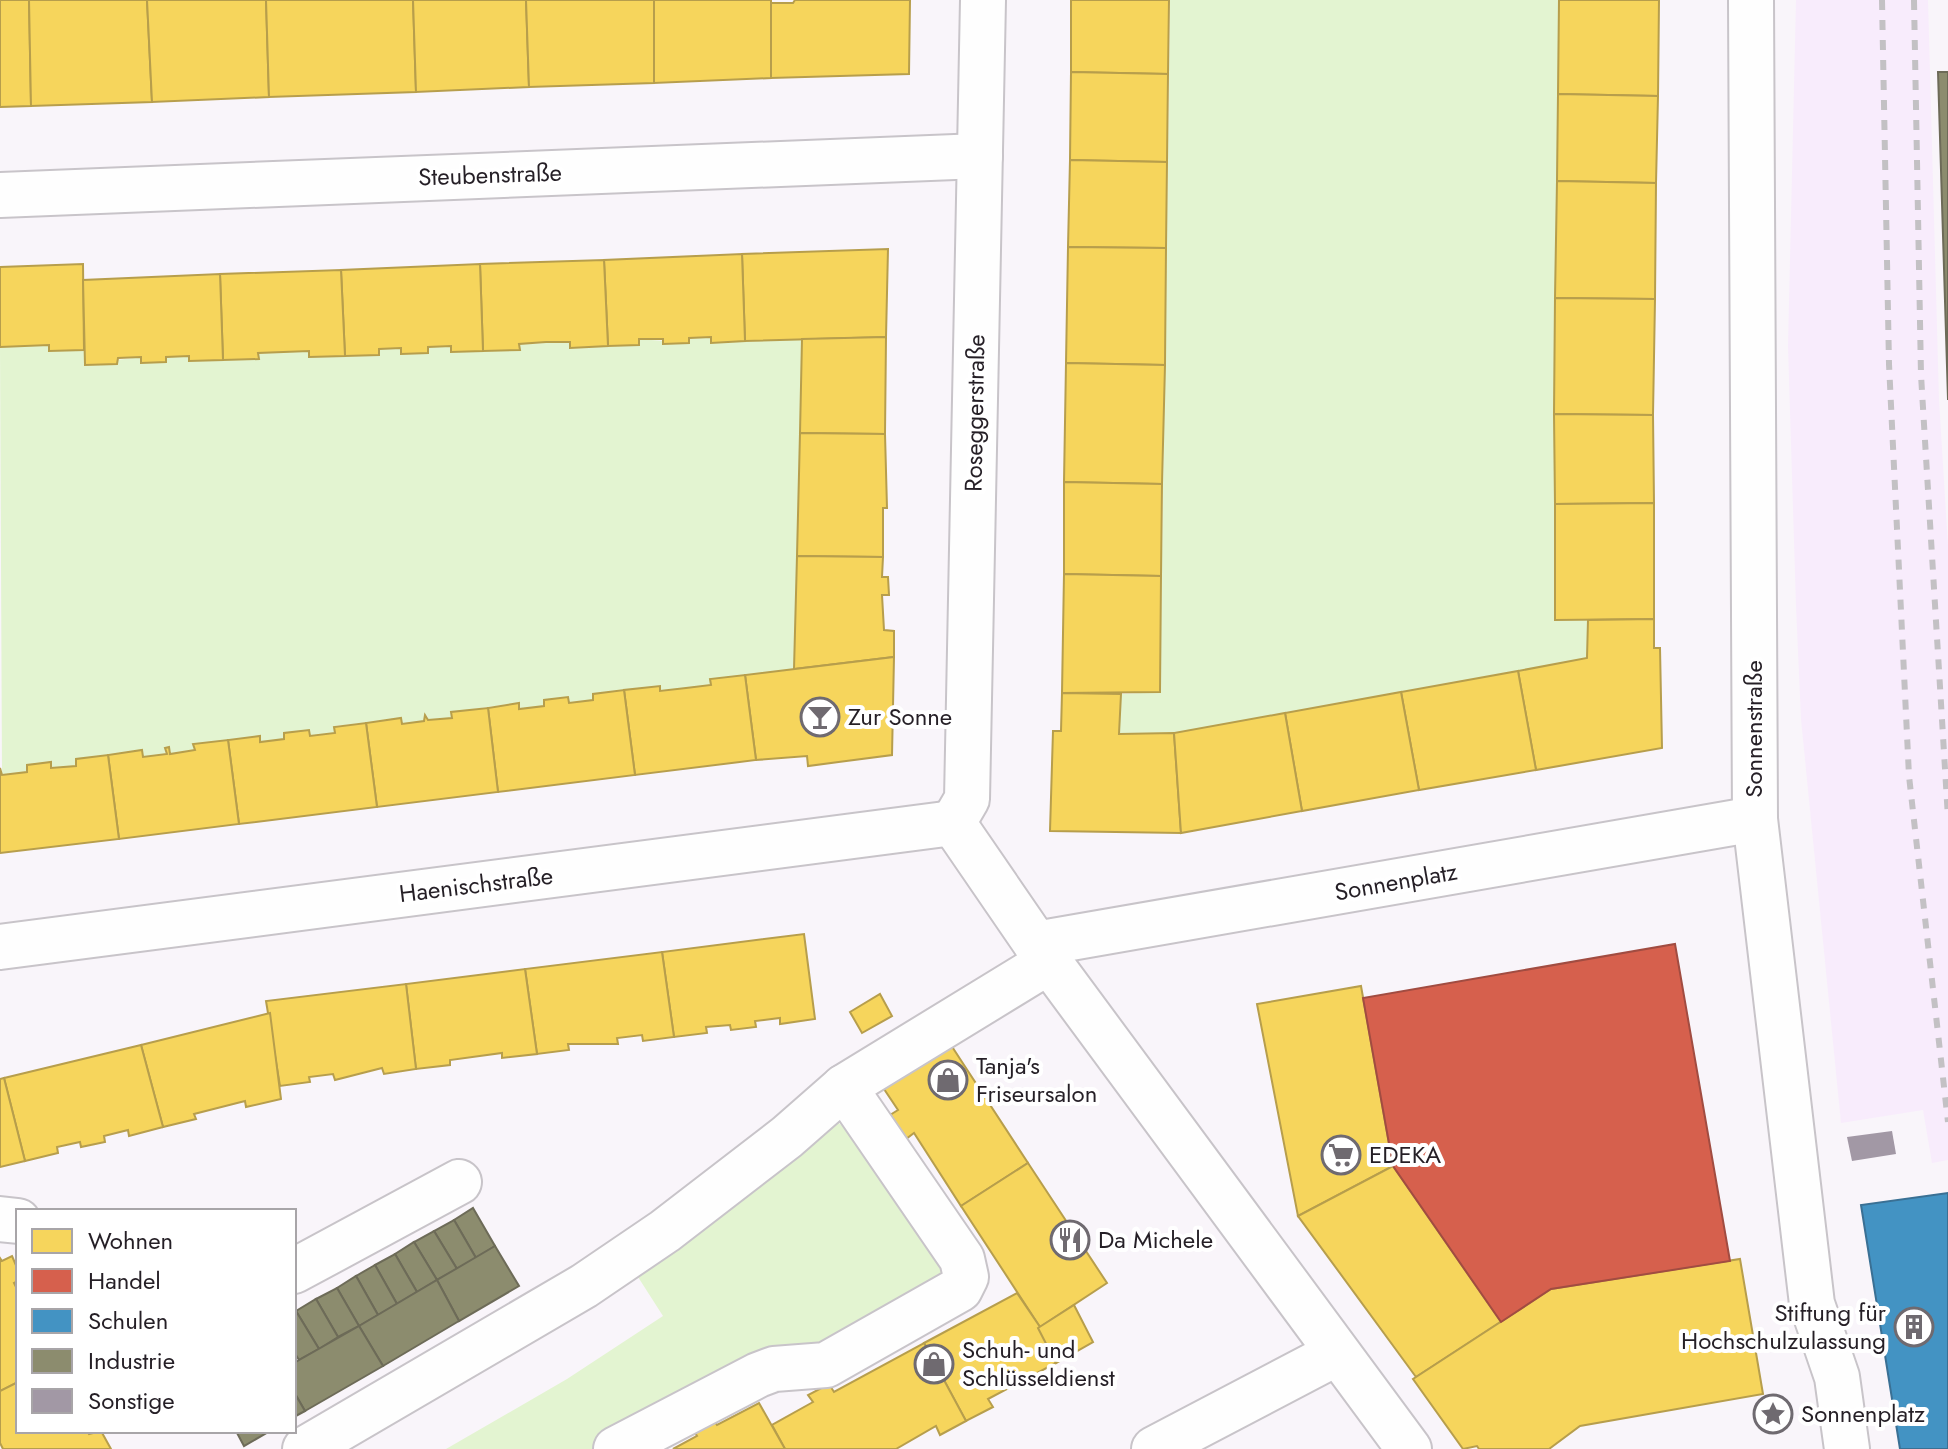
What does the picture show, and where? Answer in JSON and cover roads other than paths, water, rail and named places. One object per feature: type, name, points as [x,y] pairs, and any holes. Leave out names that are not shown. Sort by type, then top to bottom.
[{"type":"street","name":"Roseggerstraße","points":[[953,823],[967,799],[983,0]]},
{"type":"street","name":"Sonnenstraße","points":[[1751,0],[1755,819],[1812,1304],[1837,1377],[1847,1449]]},
{"type":"street","name":"Steubenstraße","points":[[0,195],[980,156]]},
{"type":"street","name":"Sonnenplatz","points":[[1043,953],[1755,819]]},
{"type":"street","name":"Haenischstraße","points":[[0,947],[953,823]]},
{"type":"street","points":[[953,823],[1043,953],[1409,1449]]},
{"type":"street","points":[[305,1449],[584,1286],[738,1175],[844,1087],[1043,953]]},
{"type":"street","points":[[616,1449],[758,1375],[774,1369],[826,1365],[960,1289],[966,1277],[962,1259],[844,1087]]},
{"type":"street","points":[[296,1270],[459,1182]]},
{"type":"street","points":[[1166,1446],[1337,1353]]},
{"type":"railway","points":[[1882,0],[1889,364],[1909,776],[1948,1122]]},
{"type":"railway","points":[[1914,0],[1921,375],[1948,818]]},
{"type":"place","name":"Zur Sonne","points":[[820,717]]},
{"type":"place","name":"Tanja's Friseursalon","points":[[948,1080]]},
{"type":"place","name":"EDEKA","points":[[1341,1155]]},
{"type":"place","name":"Da Michele","points":[[1070,1240]]},
{"type":"place","name":"Stiftung für Hochschulzulassung","points":[[1914,1327]]},
{"type":"place","name":"Schuh- und Schlüsseldienst","points":[[934,1364]]},
{"type":"place","name":"Sonnenplatz","points":[[1773,1414]]}]
